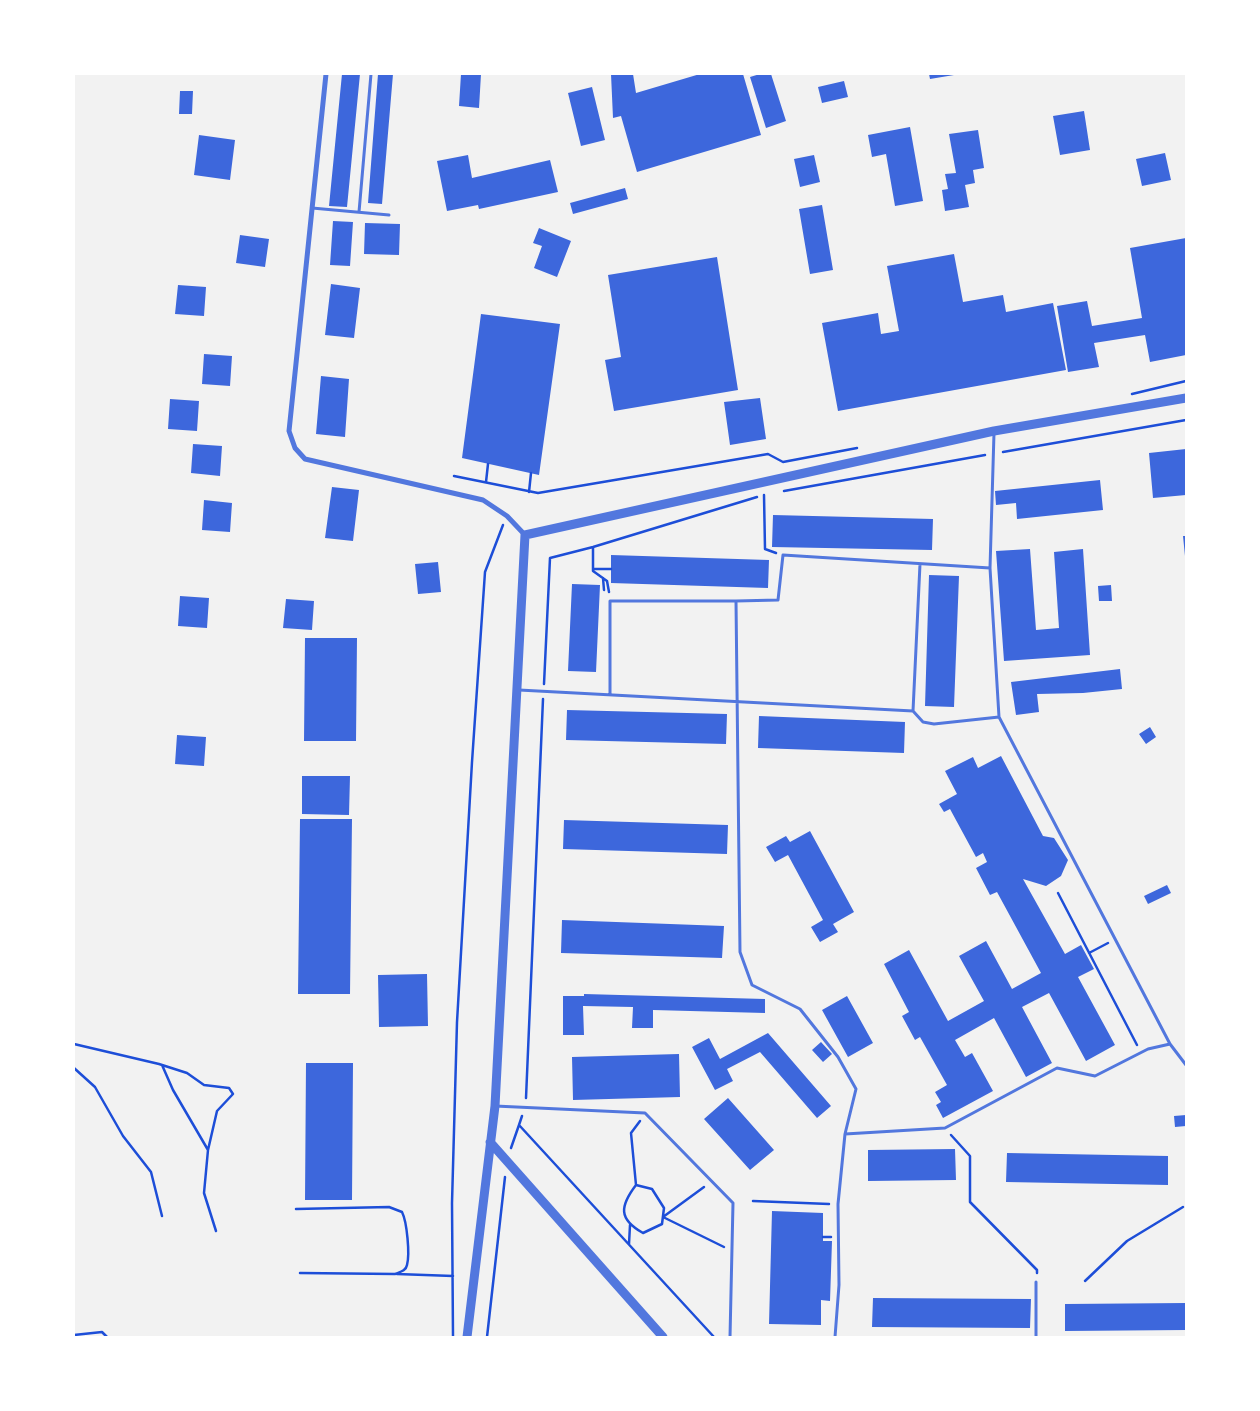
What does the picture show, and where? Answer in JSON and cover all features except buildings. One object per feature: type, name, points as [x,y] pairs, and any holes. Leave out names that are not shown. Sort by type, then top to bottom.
[{"type":"street","points":[[326,74],[289,431],[295,448],[305,459],[483,500],[507,516],[525,535],[495,1106],[467,1337]]},
{"type":"street","points":[[525,535],[994,431],[1186,398]]},
{"type":"street","points":[[490,1142],[507,1158],[663,1337]]},
{"type":"lane","points":[[359,212],[370,74]]},
{"type":"lane","points":[[312,208],[389,215]]},
{"type":"lane","points":[[994,431],[990,568],[999,717],[1170,1044],[1186,1064]]},
{"type":"lane","points":[[610,695],[610,601],[778,600],[783,555],[990,568]]},
{"type":"lane","points":[[920,564],[914,712],[922,722],[934,724],[999,717]]},
{"type":"lane","points":[[736,601],[740,952],[752,985],[800,1009],[838,1057],[856,1089],[844,1134],[838,1204],[839,1285],[835,1337]]},
{"type":"lane","points":[[516,690],[544,690],[914,712]]},
{"type":"lane","points":[[844,1134],[945,1128],[1057,1068],[1095,1076],[1142,1053],[1170,1044]]},
{"type":"lane","points":[[495,1106],[645,1113],[733,1203],[730,1337]]},
{"type":"lane","points":[[1036,1282],[1036,1337]]},
{"type":"path","points":[[784,491],[1186,420]]},
{"type":"path","points":[[454,476],[538,493],[768,454]]},
{"type":"path","points":[[486,482],[488,464]]},
{"type":"path","points":[[529,492],[531,473]]},
{"type":"path","points":[[487,1337],[507,1158],[525,1106],[550,558],[593,547],[765,494],[765,549],[783,555]]},
{"type":"path","points":[[454,1337],[452,1203],[457,1022],[472,762],[485,572],[507,516]]},
{"type":"path","points":[[593,547],[593,569],[607,581],[610,601]]},
{"type":"path","points":[[593,569],[611,569]]},
{"type":"path","points":[[603,578],[604,590]]},
{"type":"path","points":[[1058,893],[1142,1053]]},
{"type":"path","points":[[1089,953],[1116,939]]},
{"type":"path","points":[[74,1044],[159,1064],[187,1073],[204,1086],[229,1088],[233,1094],[217,1111],[208,1150],[204,1193],[216,1230]]},
{"type":"path","points":[[159,1064],[208,1150]]},
{"type":"path","points":[[74,1068],[95,1087],[123,1136],[151,1172],[162,1216]]},
{"type":"path","points":[[636,1185],[652,1189],[664,1208],[662,1224],[643,1233],[630,1225],[623,1212],[625,1198],[636,1185],[631,1133],[645,1113]]},
{"type":"path","points":[[519,1125],[714,1337]]},
{"type":"path","points":[[945,1128],[970,1156],[970,1202],[1037,1270],[1036,1282]]},
{"type":"path","points":[[663,1217],[712,1181]]},
{"type":"path","points":[[753,1201],[838,1204]]},
{"type":"path","points":[[296,1208],[389,1207],[402,1212],[406,1222],[407,1265],[403,1272],[394,1274]]},
{"type":"path","points":[[1085,1281],[1127,1241],[1183,1207]]},
{"type":"path","points":[[663,1217],[732,1251]]},
{"type":"path","points":[[629,1245],[630,1225]]},
{"type":"path","points":[[822,1238],[832,1237]]},
{"type":"path","points":[[300,1273],[453,1276]]},
{"type":"path","points":[[74,1335],[102,1332],[108,1337]]}]
